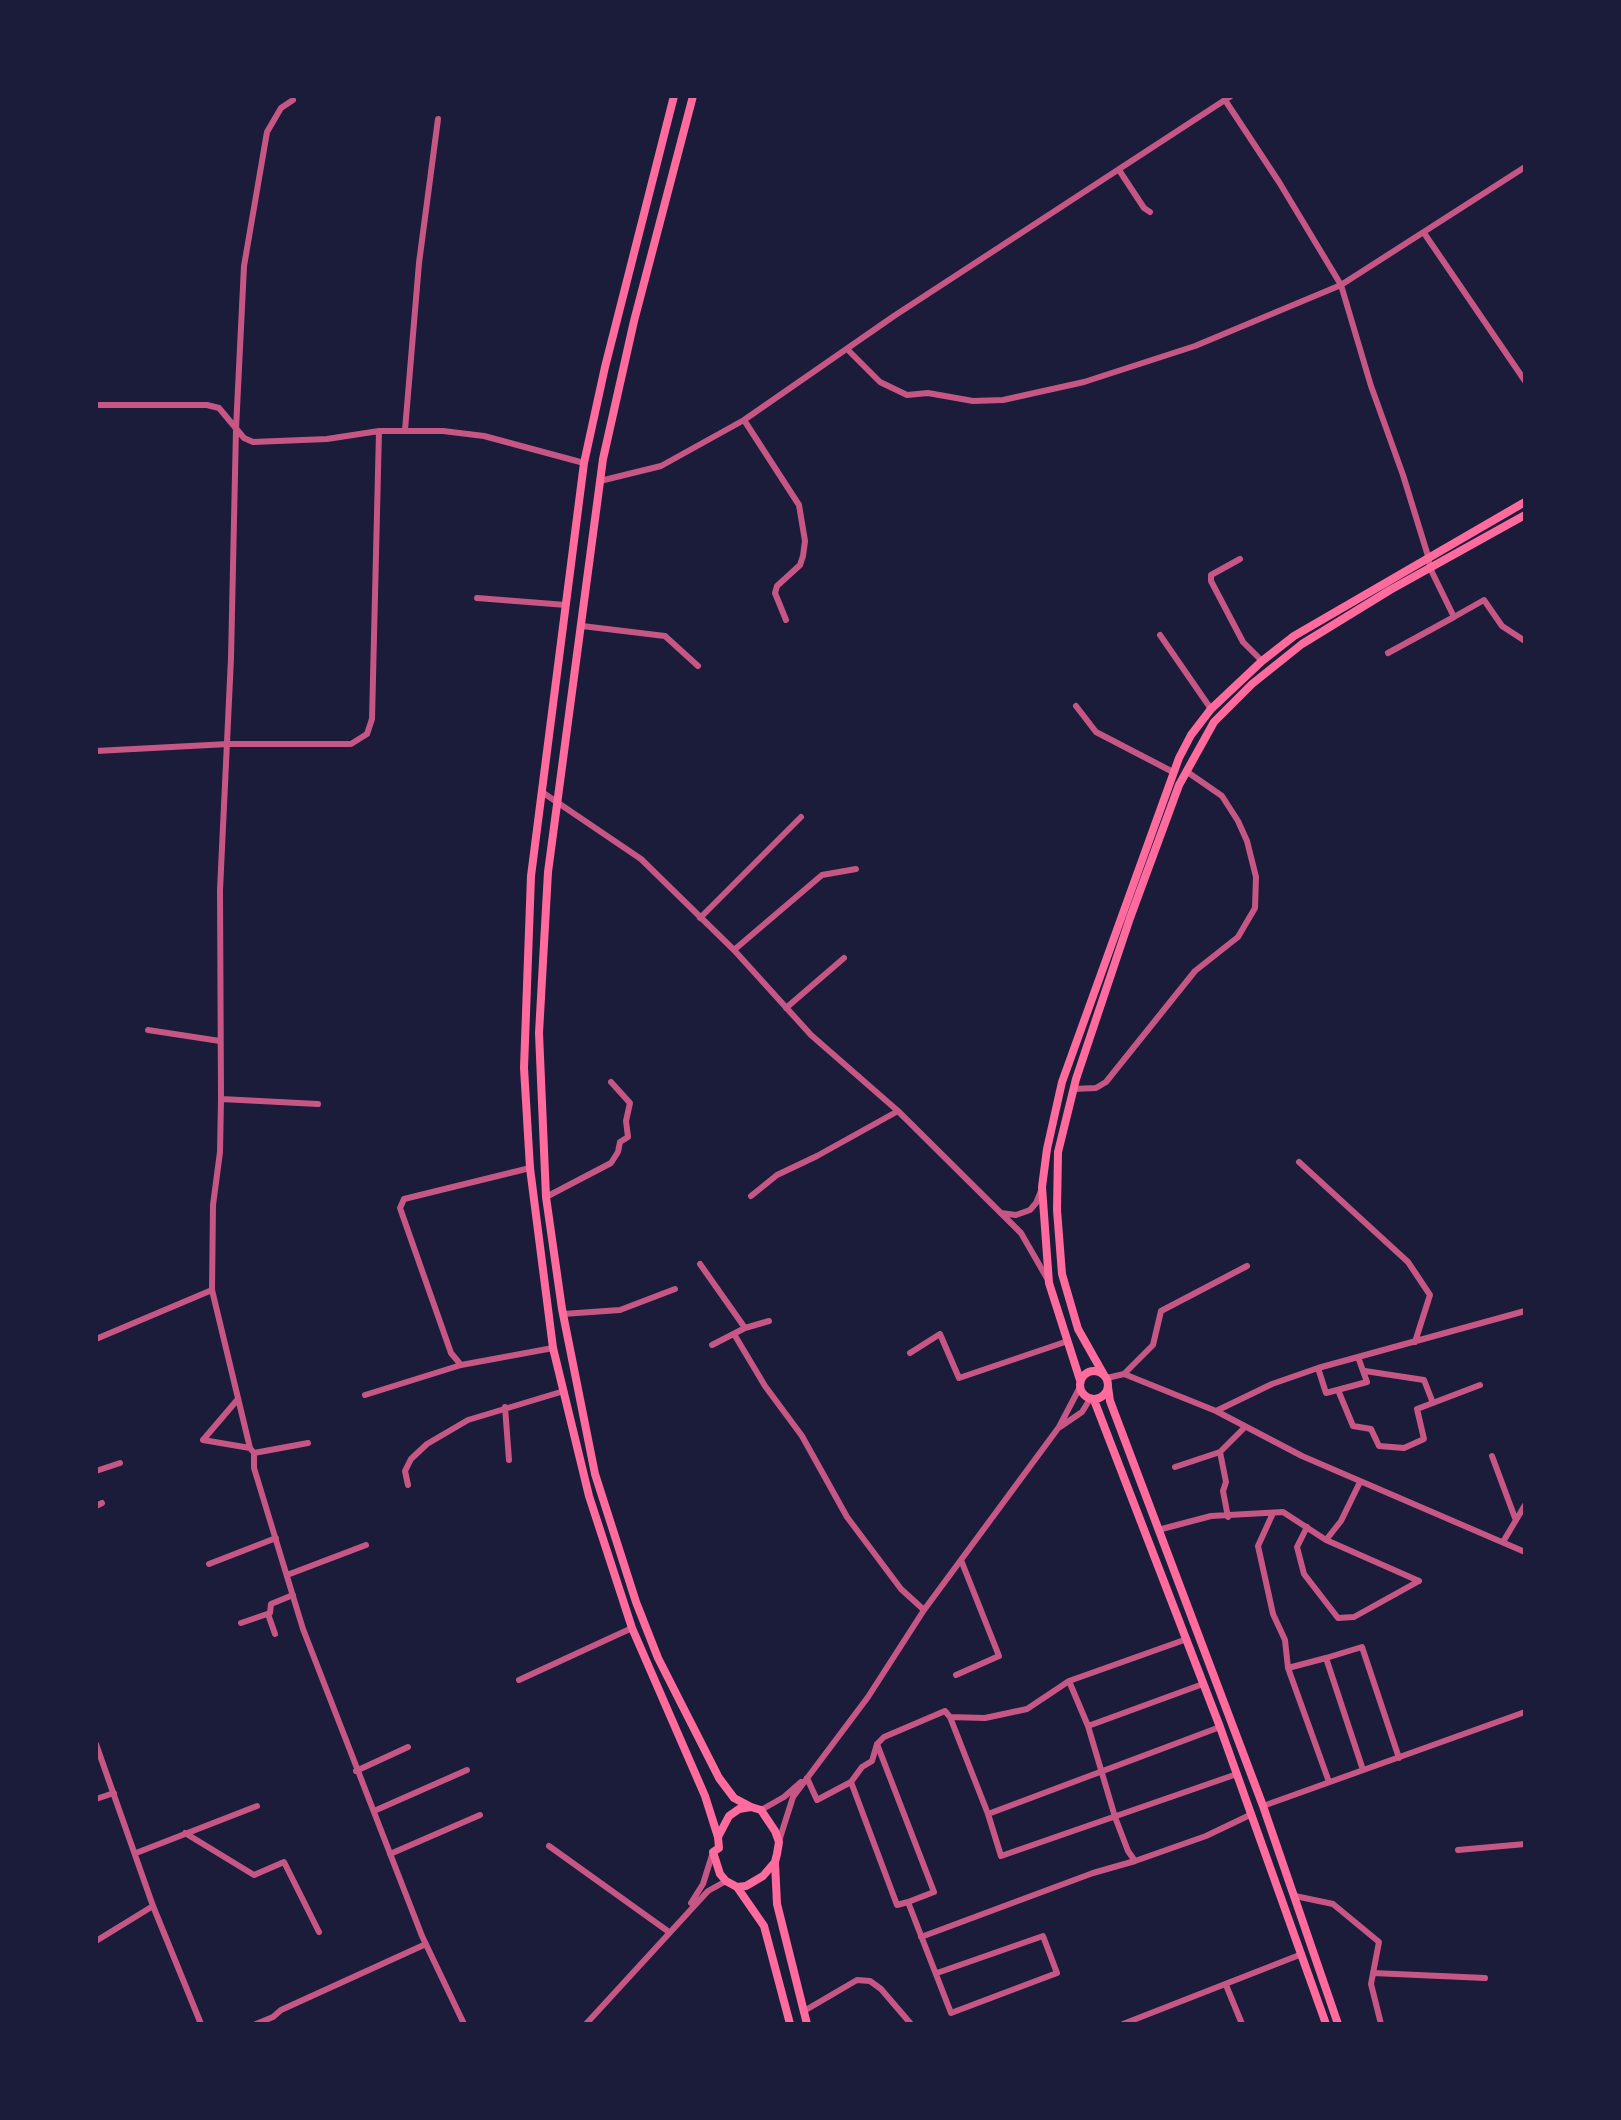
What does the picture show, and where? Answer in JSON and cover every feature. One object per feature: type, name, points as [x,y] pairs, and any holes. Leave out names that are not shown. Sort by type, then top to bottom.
[{"type":"main road","points":[[674,96],[605,368],[584,463],[531,876],[524,1023],[530,1168],[553,1348],[589,1496],[632,1628],[705,1796],[718,1837],[719,1848],[713,1852],[720,1874],[726,1881],[737,1887],[764,1926],[790,2024]]},
{"type":"main road","points":[[693,96],[632,331],[603,459],[582,626],[556,802],[548,872],[540,992],[546,1197],[563,1314],[595,1474],[636,1602],[658,1658],[704,1753],[734,1798],[761,1810],[775,1831],[778,1842],[775,1862],[777,1904],[807,2024]]},
{"type":"main road","points":[[1106,1380],[1102,1397],[1092,1399],[1084,1395],[1049,1283],[1042,1187],[1049,1138],[1062,1082],[1173,772],[1191,735],[1211,709],[1262,661],[1294,636],[1428,556],[1525,502]]},
{"type":"main road","points":[[1338,2024],[1263,1806],[1110,1401],[1106,1380],[1078,1329],[1062,1274],[1056,1180],[1058,1152],[1073,1089],[1130,918],[1186,771],[1214,722],[1252,684],[1302,644],[1525,515]]},
{"type":"main road","points":[[1080,1383],[1090,1371],[1106,1380]]},
{"type":"main road","points":[[1092,1399],[1220,1727],[1326,2024]]},
{"type":"main road","points":[[718,1837],[729,1816],[739,1809],[752,1807]]},
{"type":"main road","points":[[737,1887],[746,1886],[759,1879],[775,1862]]},
{"type":"street","points":[[600,481],[661,466],[744,420],[894,316],[1231,96]]},
{"type":"street","points":[[293,100],[281,108],[267,132],[244,266],[236,429],[228,744],[220,891],[220,1152],[213,1205],[212,1290],[255,1468],[293,1595],[356,1772],[374,1811],[426,1944],[464,2024]]},
{"type":"street","points":[[1225,100],[1279,182],[1341,285],[1350,321],[1403,475],[1430,568],[1454,617]]},
{"type":"street","points":[[405,430],[419,263],[438,119]]},
{"type":"street","points":[[848,350],[880,382],[907,395],[928,393],[973,401],[1003,400],[1037,394],[1146,363],[1231,332],[1341,285],[1525,167]]},
{"type":"street","points":[[1119,170],[1144,208],[1150,212]]},
{"type":"street","points":[[1424,233],[1525,381]]},
{"type":"street","points":[[96,405],[207,405],[219,408],[236,429],[253,442],[268,443],[405,430],[484,436],[584,463]]},
{"type":"street","points":[[744,420],[800,505],[805,541],[803,556],[800,565],[777,586],[775,593],[786,620]]},
{"type":"street","points":[[96,751],[228,744],[351,744],[361,740],[370,728],[379,431]]},
{"type":"street","points":[[1240,560],[1211,575],[1211,580],[1243,642],[1262,661]]},
{"type":"street","points":[[477,598],[566,605]]},
{"type":"street","points":[[1388,653],[1484,600],[1502,626],[1525,641]]},
{"type":"street","points":[[582,626],[664,636],[698,666]]},
{"type":"street","points":[[1160,635],[1211,709]]},
{"type":"street","points":[[1076,706],[1096,732],[1173,772]]},
{"type":"street","points":[[1073,1089],[1096,1088],[1112,1077],[1195,971],[1238,937],[1255,908],[1256,878],[1247,841],[1238,820],[1222,796],[1186,771]]},
{"type":"street","points":[[542,792],[641,859],[734,950],[811,1035],[898,1111],[1001,1213],[1025,1239],[1049,1283]]},
{"type":"street","points":[[700,918],[801,817]]},
{"type":"street","points":[[734,950],[822,874],[856,869]]},
{"type":"street","points":[[786,1008],[844,958]]},
{"type":"street","points":[[148,1030],[220,1041]]},
{"type":"street","points":[[546,1197],[611,1164],[618,1152],[620,1142],[628,1137],[626,1121],[630,1102],[611,1082]]},
{"type":"street","points":[[221,1099],[318,1104]]},
{"type":"street","points":[[751,1196],[777,1174],[817,1156],[898,1111]]},
{"type":"street","points":[[1299,1162],[1408,1262],[1430,1295],[1415,1342]]},
{"type":"street","points":[[460,1365],[451,1353],[400,1208],[404,1199],[530,1168]]},
{"type":"street","points":[[1001,1213],[1016,1215],[1029,1210],[1036,1203],[1042,1187]]},
{"type":"street","points":[[700,1264],[745,1328]]},
{"type":"street","points":[[1106,1380],[1124,1374],[1153,1345],[1161,1311],[1247,1266]]},
{"type":"street","points":[[563,1314],[620,1310],[675,1289]]},
{"type":"street","points":[[96,1339],[212,1290]]},
{"type":"street","points":[[1216,1411],[1272,1384],[1318,1368],[1525,1311]]},
{"type":"street","points":[[712,1345],[745,1328],[769,1321]]},
{"type":"street","points":[[734,1334],[765,1386],[802,1436],[847,1517],[901,1589],[924,1610]]},
{"type":"street","points":[[910,1353],[940,1334],[959,1378],[1068,1341]]},
{"type":"street","points":[[365,1395],[460,1365],[553,1348]]},
{"type":"street","points":[[1318,1368],[1326,1393],[1367,1382],[1365,1371],[1358,1357]]},
{"type":"street","points":[[1365,1371],[1424,1380],[1433,1402]]},
{"type":"street","points":[[1124,1374],[1216,1411],[1360,1482],[1525,1552]]},
{"type":"street","points":[[778,1842],[793,1797],[868,1696],[924,1610],[1059,1427],[1080,1383]]},
{"type":"street","points":[[1338,1390],[1353,1426],[1371,1428],[1379,1446],[1404,1448],[1424,1439],[1417,1409],[1480,1385]]},
{"type":"street","points":[[408,1485],[405,1471],[427,1444],[468,1420],[564,1391]]},
{"type":"street","points":[[238,1399],[202,1440],[252,1450],[308,1443]]},
{"type":"street","points":[[1059,1427],[1082,1412],[1092,1399]]},
{"type":"street","points":[[506,1407],[509,1460]]},
{"type":"street","points":[[1175,1467],[1220,1452],[1245,1427]]},
{"type":"street","points":[[1220,1452],[1226,1482],[1222,1491],[1228,1517]]},
{"type":"street","points":[[1492,1456],[1515,1518]]},
{"type":"street","points":[[96,1471],[120,1463]]},
{"type":"street","points":[[1326,1540],[1341,1521],[1360,1482]]},
{"type":"street","points":[[1503,1542],[1515,1518],[1525,1505]]},
{"type":"street","points":[[1273,1512],[1258,1546],[1274,1614],[1285,1640],[1288,1668],[1329,1782]]},
{"type":"street","points":[[1158,1530],[1211,1516],[1228,1517],[1283,1512],[1307,1527],[1326,1540],[1419,1581],[1354,1617],[1338,1618],[1304,1574],[1297,1547],[1307,1527]]},
{"type":"street","points":[[209,1564],[276,1538]]},
{"type":"street","points":[[287,1575],[366,1545]]},
{"type":"street","points":[[956,1675],[999,1656],[961,1560]]},
{"type":"street","points":[[275,1634],[268,1614],[271,1604],[293,1595]]},
{"type":"street","points":[[241,1623],[268,1614]]},
{"type":"street","points":[[519,1680],[632,1628]]},
{"type":"street","points":[[950,1717],[985,1718],[1027,1709],[1070,1681],[1187,1639]]},
{"type":"street","points":[[1288,1668],[1362,1647],[1399,1758]]},
{"type":"street","points":[[1326,1658],[1363,1770]]},
{"type":"street","points":[[1070,1681],[1088,1726],[1115,1816],[1128,1851],[1135,1862]]},
{"type":"street","points":[[1088,1726],[1203,1684]]},
{"type":"street","points":[[807,1778],[816,1800],[851,1782],[862,1767],[872,1761],[877,1744],[884,1737],[945,1711],[950,1717],[988,1814],[1001,1856],[1237,1774]]},
{"type":"street","points":[[1263,1806],[1525,1712]]},
{"type":"street","points":[[988,1814],[1220,1727]]},
{"type":"street","points":[[96,1744],[153,1906],[201,2024]]},
{"type":"street","points":[[851,1782],[897,1905],[934,1892],[877,1744]]},
{"type":"street","points":[[356,1772],[408,1747]]},
{"type":"street","points":[[374,1811],[467,1770]]},
{"type":"street","points":[[761,1810],[784,1797],[807,1778]]},
{"type":"street","points":[[96,1799],[114,1793]]},
{"type":"street","points":[[136,1854],[257,1806]]},
{"type":"street","points":[[921,1937],[1093,1873],[1135,1862],[1206,1836],[1252,1814]]},
{"type":"street","points":[[390,1854],[480,1815]]},
{"type":"street","points":[[185,1833],[255,1875],[284,1862],[319,1932]]},
{"type":"street","points":[[1458,1850],[1525,1844]]},
{"type":"street","points":[[549,1846],[669,1932]]},
{"type":"street","points":[[681,1919],[703,1884],[713,1852]]},
{"type":"street","points":[[586,2024],[708,1891],[726,1881]]},
{"type":"street","points":[[1295,1896],[1333,1904],[1379,1942],[1371,1983],[1381,2024]]},
{"type":"street","points":[[908,1902],[951,2013],[1058,1973],[1043,1936],[937,1973]]},
{"type":"street","points":[[96,1941],[153,1906]]},
{"type":"street","points":[[256,2024],[281,2010],[426,1944]]},
{"type":"street","points":[[1123,2024],[1302,1954]]},
{"type":"street","points":[[1373,1973],[1485,1978]]},
{"type":"street","points":[[804,2011],[857,1980],[870,1981],[881,1989],[911,2024]]},
{"type":"street","points":[[1226,1985],[1242,2024]]}]
